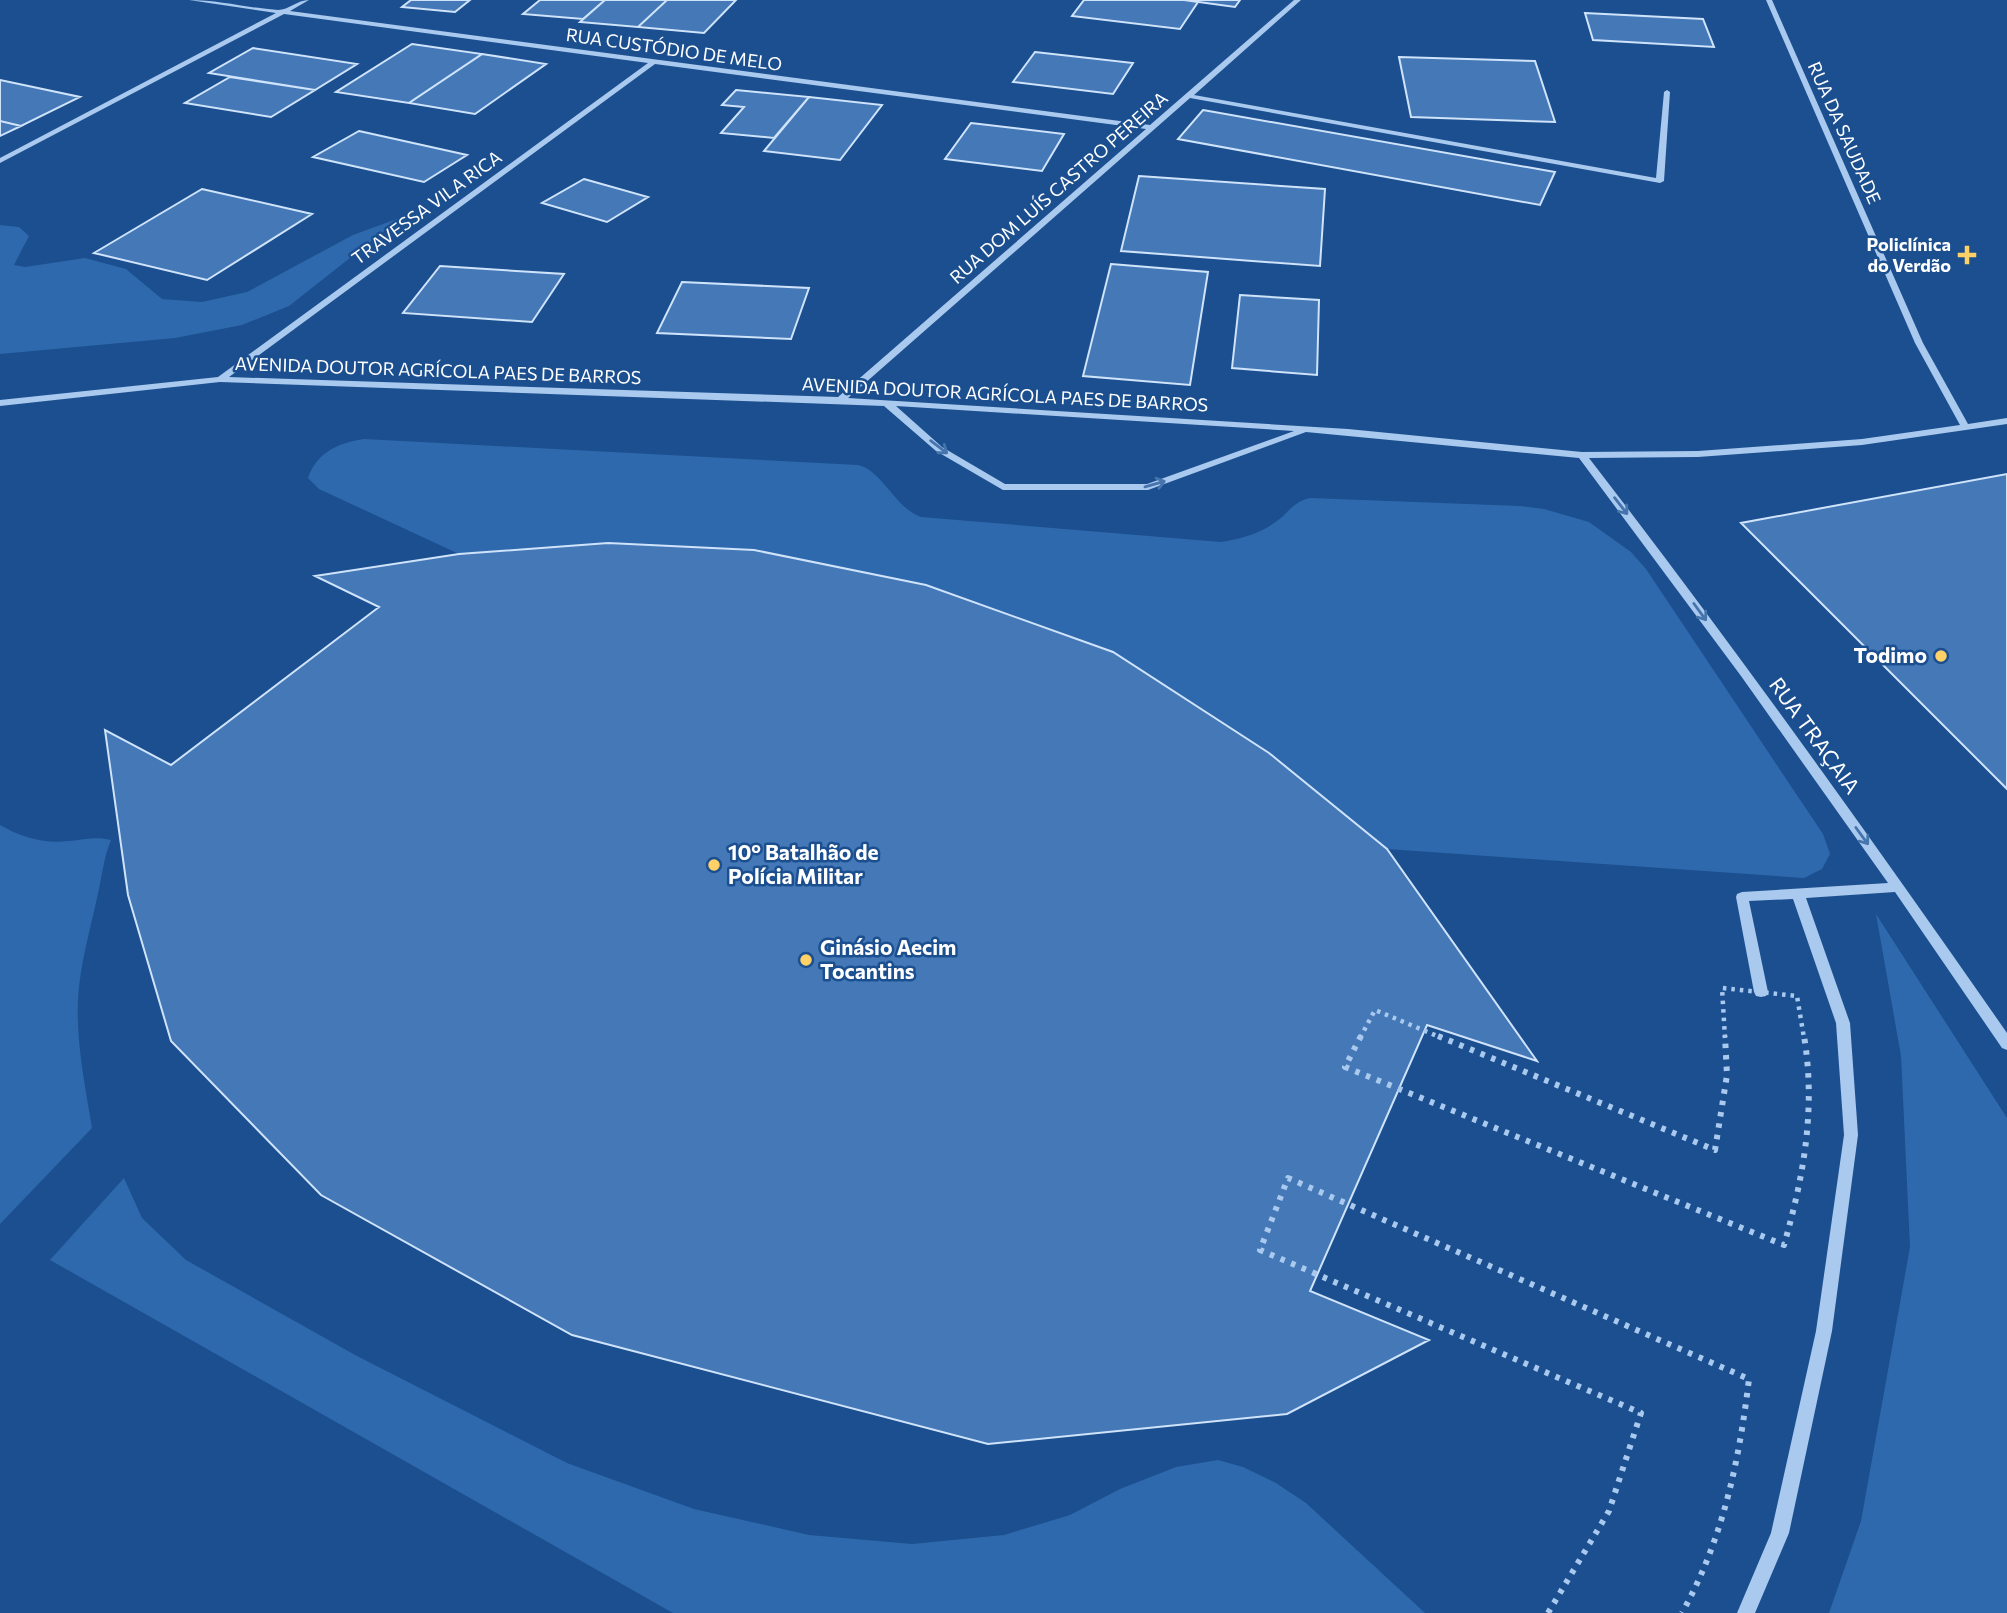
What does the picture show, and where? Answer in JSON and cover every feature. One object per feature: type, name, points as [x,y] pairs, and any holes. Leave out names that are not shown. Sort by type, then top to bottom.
[{"type":"street","name":"RUA CUSTÓDIO DE MELO","points":[[192,0],[1153,128]]},
{"type":"street","points":[[0,161],[286,13],[306,0]]},
{"type":"street","name":"RUA DOM LUÍS CASTRO PEREIRA","points":[[840,400],[1298,0]]},
{"type":"street","name":"RUA DA SAUDADE","points":[[1769,0],[1919,343],[1966,428]]},
{"type":"street","name":"TRAVESSA VILA RICA","points":[[220,379],[652,63]]},
{"type":"street","points":[[1190,96],[1660,181],[1667,92]]},
{"type":"street","name":"AVENIDA DOUTOR AGRÍCOLA PAES DE BARROS","points":[[0,403],[220,379],[840,400],[1308,429],[1582,455],[1725,452],[1862,442],[2007,421]]},
{"type":"street","points":[[887,403],[939,449],[1003,487],[1148,487],[1308,429]]},
{"type":"street","name":"RUA TRAÇAIA","points":[[1582,455],[1660,556],[1899,887],[2007,1044]]},
{"type":"street","points":[[1761,992],[1742,897],[1899,887]]},
{"type":"street","points":[[1746,1613],[1780,1534],[1801,1439],[1824,1331],[1851,1135],[1843,1023],[1798,894]]},
{"type":"path","points":[[1721,988],[1761,992],[1797,996],[1810,1081],[1806,1151],[1799,1196],[1784,1245],[1345,1067],[1375,1010],[1715,1150],[1727,1075],[1721,988]]},
{"type":"path","points":[[1548,1613],[1609,1511],[1641,1413],[1260,1250],[1288,1178],[1749,1379],[1742,1442],[1724,1514],[1695,1592],[1682,1613]]},
{"type":"shaded area","points":[[402,217],[289,306],[242,325],[175,338],[0,354],[0,225],[19,227],[29,236],[14,265],[25,267],[85,258],[126,269],[162,299],[202,302],[247,292],[353,235]]},
{"type":"shaded area","points":[[364,439],[858,465],[867,468],[904,506],[921,517],[1221,542],[1262,530],[1294,505],[1310,498],[1544,509],[1589,522],[1631,552],[1646,569],[1823,834],[1830,854],[1822,869],[1804,878],[1387,849],[1269,753],[1113,652],[926,585],[459,554],[319,489],[308,478],[317,461],[330,450]]},
{"type":"shaded area","points":[[0,825],[41,840],[111,840],[104,861],[78,999],[80,1047],[92,1128],[0,1224]]},
{"type":"shaded area","points":[[1876,914],[2007,1118],[2007,1613],[1829,1613],[1861,1521],[1910,1247],[1901,1056]]},
{"type":"shaded area","points":[[124,1178],[142,1218],[186,1260],[357,1356],[567,1463],[694,1509],[809,1535],[912,1544],[1004,1535],[1070,1515],[1120,1489],[1176,1467],[1218,1460],[1243,1467],[1276,1483],[1306,1503],[1425,1613],[673,1613],[50,1260]]},
{"type":"building","points":[[411,0],[470,0],[455,12],[402,7]]},
{"type":"building","points":[[540,0],[605,0],[583,19],[523,14]]},
{"type":"building","points":[[605,0],[667,0],[638,27],[580,22]]},
{"type":"building","points":[[667,0],[736,0],[704,33],[638,27]]},
{"type":"building","points":[[1084,0],[1198,2],[1180,29],[1072,16]]},
{"type":"building","points":[[1184,0],[1240,0],[1235,7]]},
{"type":"building","points":[[1585,13],[1703,19],[1714,47],[1593,40]]},
{"type":"building","points":[[412,44],[482,54],[409,103],[336,92]]},
{"type":"building","points":[[253,48],[357,64],[315,90],[209,73]]},
{"type":"building","points":[[1035,52],[1133,63],[1113,94],[1013,82]]},
{"type":"building","points":[[482,54],[546,64],[475,114],[409,103]]},
{"type":"building","points":[[1399,57],[1535,61],[1555,122],[1411,117]]},
{"type":"building","points":[[230,77],[315,90],[271,117],[185,103]]},
{"type":"building","points":[[0,80],[80,97],[21,126],[0,121]]},
{"type":"building","points":[[736,90],[809,97],[774,138],[721,133],[744,107],[722,105]]},
{"type":"building","points":[[809,97],[882,105],[840,160],[764,151]]},
{"type":"building","points":[[1203,110],[1555,172],[1540,205],[1178,139]]},
{"type":"building","points":[[0,121],[21,126],[0,136]]},
{"type":"building","points":[[971,123],[1064,134],[1042,171],[945,159]]},
{"type":"building","points":[[359,131],[467,155],[424,182],[313,157]]},
{"type":"building","points":[[1139,176],[1325,189],[1320,266],[1121,251]]},
{"type":"building","points":[[584,179],[648,197],[607,222],[542,203]]},
{"type":"building","points":[[202,189],[312,214],[207,280],[94,253]]},
{"type":"building","points":[[1111,264],[1208,272],[1190,385],[1083,376]]},
{"type":"building","points":[[440,266],[564,274],[532,322],[403,313]]},
{"type":"building","points":[[682,282],[809,288],[791,339],[657,333]]},
{"type":"building","points":[[1240,295],[1319,300],[1317,375],[1232,368]]},
{"type":"building","name":"Todimo","points":[[2007,474],[2007,789],[1741,523]]},
{"type":"building","name":"Ginásio Aecim Tocantins","points":[[608,543],[754,550],[926,585],[1113,652],[1269,753],[1387,849],[1537,1061],[1427,1025],[1310,1291],[1429,1340],[1287,1414],[988,1444],[572,1335],[321,1195],[171,1041],[128,895],[105,730],[171,765],[379,607],[315,576],[459,554]]},
{"type":"place","name":"Policlínica do Verdão","points":[[1967,255]]},
{"type":"place","name":"Todimo","points":[[1941,656]]},
{"type":"place","name":"10º Batalhão de Polícia Militar","points":[[714,865]]},
{"type":"place","name":"Ginásio Aecim Tocantins","points":[[806,960]]}]
